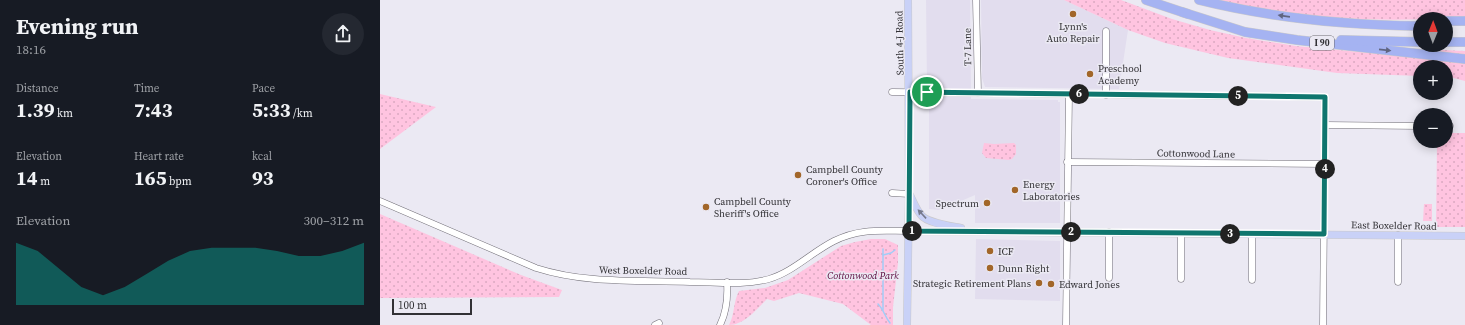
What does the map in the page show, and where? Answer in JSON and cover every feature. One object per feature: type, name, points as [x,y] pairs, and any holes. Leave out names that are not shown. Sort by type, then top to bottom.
[{"type":"highway","name":"I 90","points":[[1146,0],[1245,32],[1304,41],[1465,59]]},
{"type":"highway","name":"I 90","points":[[1199,0],[1232,8],[1299,18],[1325,21],[1413,26]]},
{"type":"highway","name":"I 90","points":[[1182,12],[1212,21],[1298,36],[1413,42]]},
{"type":"highway","name":"I 90","points":[[1299,18],[1413,22]]},
{"type":"highway","points":[[1453,22],[1465,21]]},
{"type":"highway","points":[[1453,26],[1465,27]]},
{"type":"highway","points":[[1453,42],[1465,42]]},
{"type":"main road","name":"South 4-J Road","points":[[907,325],[910,92],[908,0]]},
{"type":"main road","points":[[909,194],[921,215],[925,219],[970,231]]},
{"type":"main road","points":[[909,231],[1324,234]]},
{"type":"main road","name":"East Boxelder Road","points":[[1324,234],[1465,236]]},
{"type":"street","name":"T-7 Lane","points":[[976,0],[978,93]]},
{"type":"street","points":[[1106,31],[1106,95]]},
{"type":"street","points":[[892,92],[1325,97],[1323,325]]},
{"type":"street","points":[[1066,325],[1069,94]]},
{"type":"street","points":[[1325,125],[1413,126]]},
{"type":"street","name":"Cottonwood Lane","points":[[1067,162],[1325,164]]},
{"type":"street","points":[[892,193],[909,194]]},
{"type":"street","name":"West Boxelder Road","points":[[380,201],[536,268],[554,274],[602,280],[754,282],[769,279],[796,266],[835,241],[851,234],[866,230],[909,231]]},
{"type":"street","points":[[1109,232],[1109,278]]},
{"type":"street","points":[[1181,233],[1181,279]]},
{"type":"street","points":[[1252,234],[1252,280]]},
{"type":"street","points":[[1398,235],[1398,282]]},
{"type":"street","points":[[720,325],[727,308],[727,282]]},
{"type":"shaded area","points":[[926,0],[970,0],[971,99],[1058,100],[1058,102],[1060,102],[1060,223],[975,223],[975,195],[940,210],[929,209],[929,102],[927,86]]},
{"type":"shaded area","points":[[981,0],[1064,0],[1128,30],[1119,89],[985,87],[982,78]]},
{"type":"shaded area","points":[[976,239],[1060,241],[1060,301],[975,299]]},
{"type":"green space","points":[[1064,0],[1121,0],[1172,19],[1210,30],[1246,38],[1296,46],[1444,60],[1413,60],[1413,76],[1337,73],[1228,58],[1165,43],[1128,30]]},
{"type":"green space","points":[[1217,0],[1465,0],[1465,17],[1453,18],[1453,12],[1413,12],[1413,19],[1389,20],[1337,18],[1261,10]]},
{"type":"green space","points":[[1465,51],[1465,56],[1434,52]]},
{"type":"green space","points":[[1453,61],[1465,62],[1465,81],[1453,78]]},
{"type":"green space","points":[[380,94],[436,107],[380,149]]},
{"type":"green space","points":[[1453,133],[1465,133],[1465,227],[1436,227],[1437,148],[1453,148]]},
{"type":"green space","points":[[984,143],[1014,143],[1016,145],[1016,154],[1009,160],[986,158],[982,153]]},
{"type":"green space","points":[[1424,204],[1432,204],[1432,221],[1423,221]]},
{"type":"green space","points":[[380,214],[521,275],[562,290],[559,297],[380,298]]},
{"type":"green space","name":"Cottonwood Park","points":[[871,239],[885,239],[898,245],[893,325],[871,325],[843,304],[799,293],[774,301],[767,299],[745,320],[729,325],[739,291],[765,288],[788,280],[841,246]]},
{"type":"waterway","points":[[883,249],[883,310]]},
{"type":"waterway","points":[[883,255],[891,253],[895,250]]},
{"type":"waterway","points":[[878,304],[890,323]]},
{"type":"place","name":"Lynn's Auto Repair","points":[[1073,14]]},
{"type":"place","name":"Preschool Academy","points":[[1090,74]]},
{"type":"place","name":"Campbell County Coroner's Office","points":[[798,175]]},
{"type":"place","name":"Energy Laboratories","points":[[1015,190]]},
{"type":"place","name":"Spectrum","points":[[987,203]]},
{"type":"place","name":"Campbell County Sheriff's Office","points":[[706,207]]},
{"type":"place","name":"ICF","points":[[990,251]]},
{"type":"place","name":"Dunn Right","points":[[990,268]]},
{"type":"place","name":"Strategic Retirement Plans","points":[[1039,283]]},
{"type":"place","name":"Edward Jones","points":[[1051,284]]},
{"type":"route","points":[[910,92],[927,92],[1325,97],[1324,234],[909,231],[910,92]]}]
